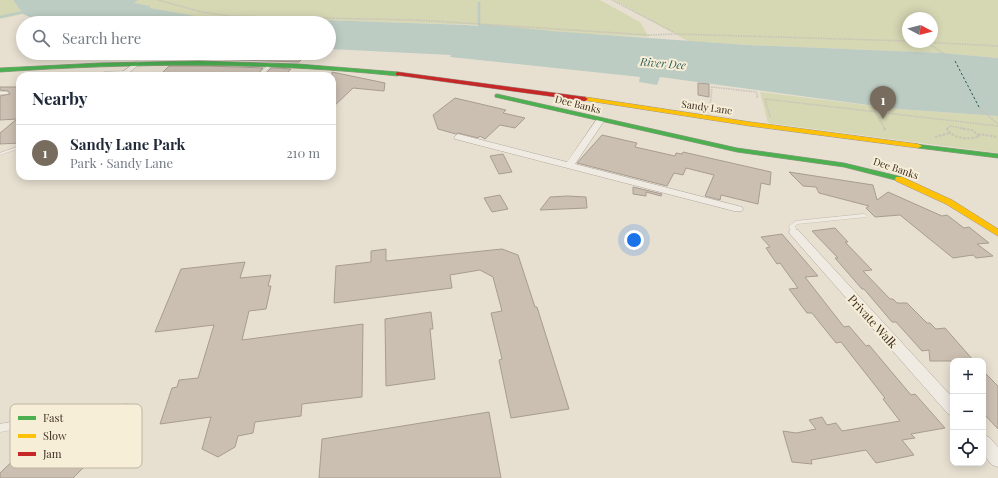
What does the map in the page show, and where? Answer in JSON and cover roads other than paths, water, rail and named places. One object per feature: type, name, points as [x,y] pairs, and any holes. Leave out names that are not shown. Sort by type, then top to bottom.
[{"type":"main road","name":"Dee Banks","points":[[0,70],[138,63],[271,64],[413,76],[417,79],[600,121],[740,150],[836,164],[880,173],[921,188],[972,216],[998,233]]},
{"type":"main road","name":"Sandy Lane","points":[[413,76],[773,127],[998,156]]},
{"type":"street","points":[[126,72],[138,63]]},
{"type":"street","points":[[568,165],[600,121]]},
{"type":"street","points":[[458,137],[738,209]]},
{"type":"street","name":"Private Walk","points":[[794,232],[950,406]]},
{"type":"street","points":[[986,445],[998,459]]},
{"type":"lane","points":[[263,72],[271,64]]},
{"type":"lane","points":[[0,93],[8,93]]},
{"type":"lane","points":[[0,154],[16,148]]},
{"type":"lane","points":[[794,232],[792,226],[796,223],[864,216]]},
{"type":"lane","points":[[0,428],[10,426]]},
{"type":"water","points":[[13,0],[138,0],[134,3],[150,6],[150,8],[195,16],[27,16],[23,14]]},
{"type":"water","name":"River Dee","points":[[336,20],[466,25],[747,45],[943,53],[998,58],[998,116],[898,109],[660,77],[657,85],[639,82],[640,77],[450,57],[451,55],[336,49]]},
{"type":"waterway","points":[[479,3],[479,25],[549,32]]},
{"type":"waterway","points":[[0,17],[28,11]]},
{"type":"place","name":"Sandy Lane Park","points":[[883,119]]}]
